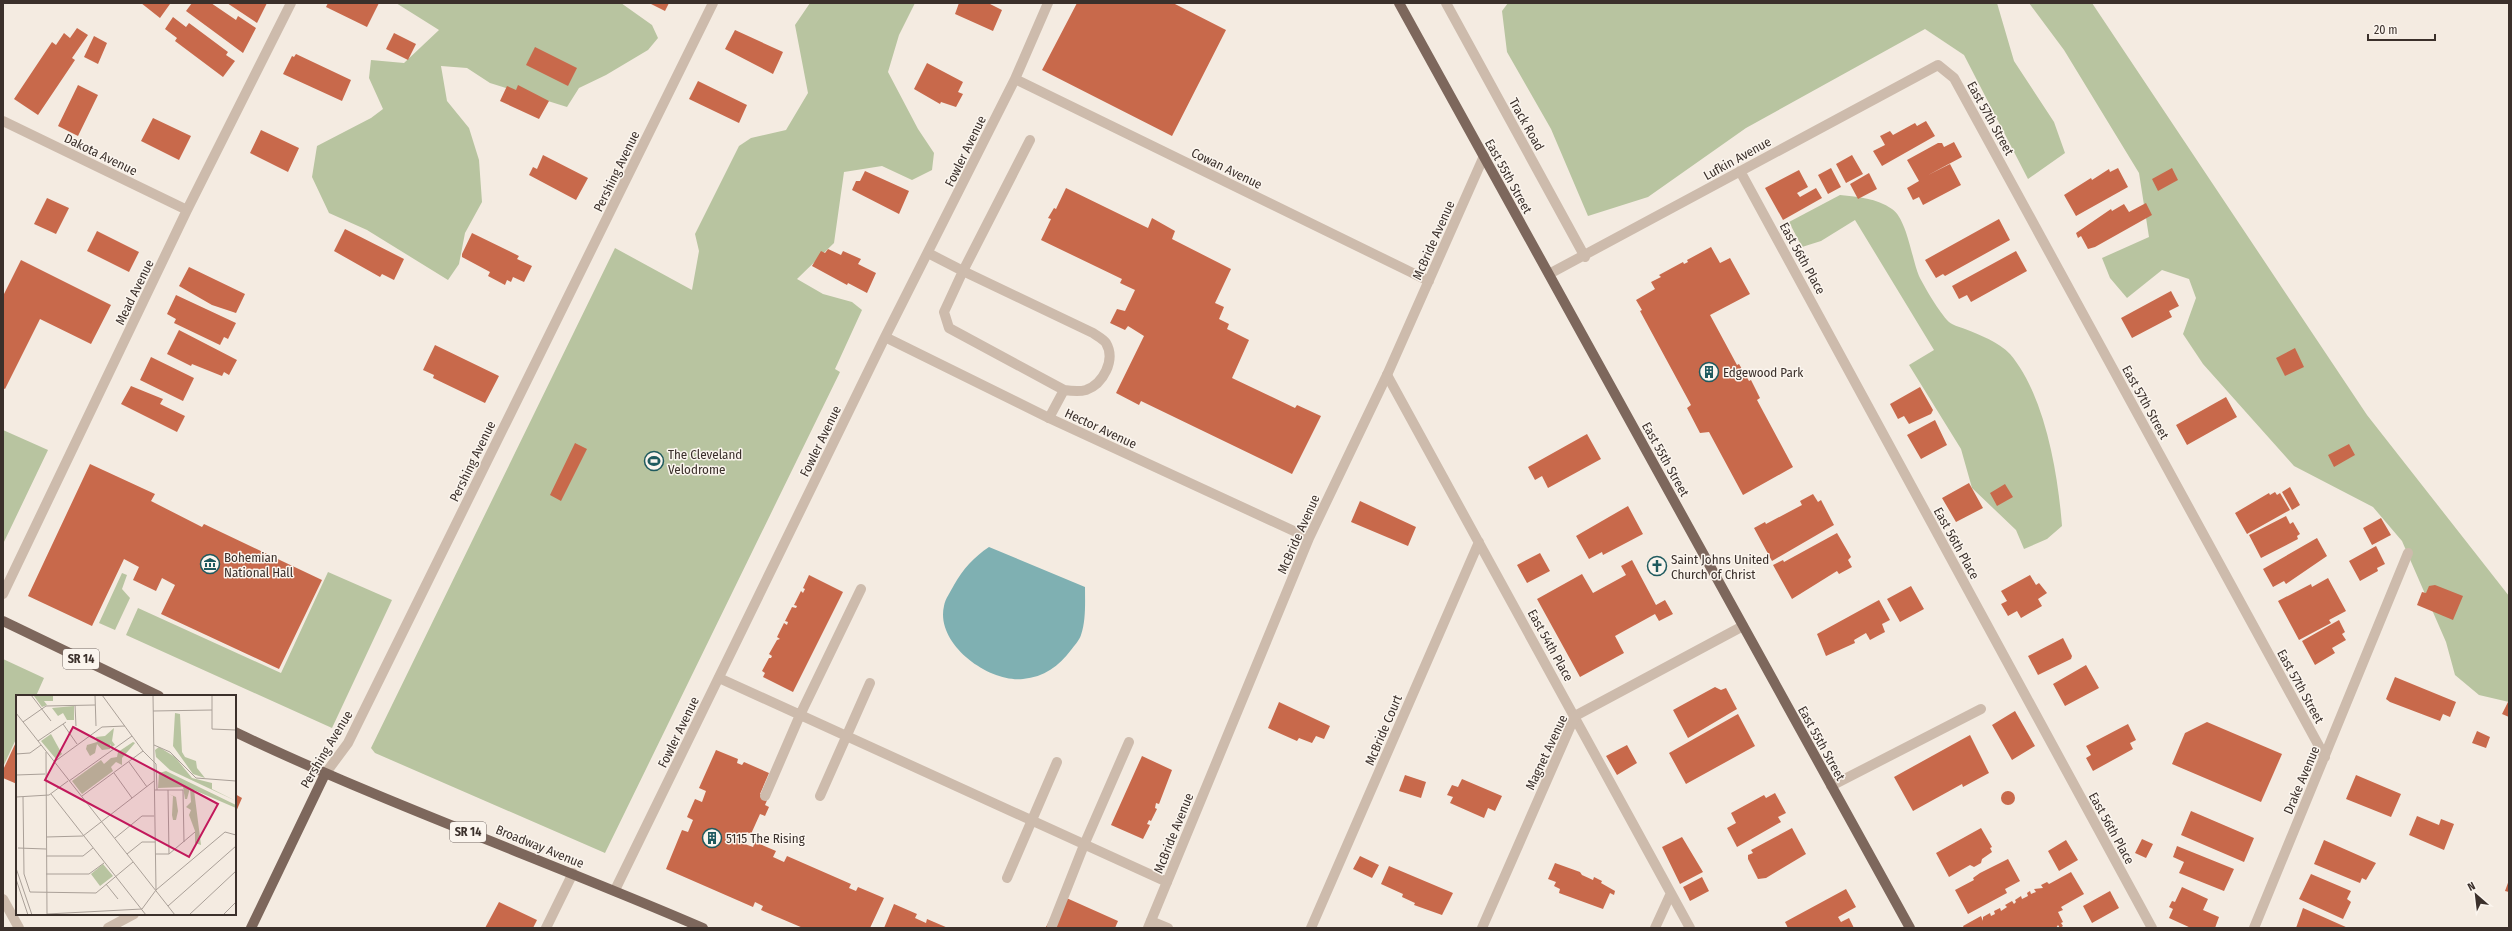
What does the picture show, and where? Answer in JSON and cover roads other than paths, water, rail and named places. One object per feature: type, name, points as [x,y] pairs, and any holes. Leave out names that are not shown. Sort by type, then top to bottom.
[{"type":"main road","name":"East 55th Street","points":[[1399,3],[1910,928]]},
{"type":"main road","name":"SR 14","points":[[3,621],[158,695]]},
{"type":"main road","name":"Broadway Avenue","points":[[236,732],[325,774],[615,890],[703,928]]},
{"type":"main road","name":"Pershing Avenue","points":[[251,928],[325,774]]},
{"type":"street","name":"Mead Avenue","points":[[3,594],[187,210],[291,3]]},
{"type":"street","name":"Pershing Avenue","points":[[325,774],[348,743],[713,3]]},
{"type":"street","name":"Fowler Avenue","points":[[615,890],[884,337],[928,253],[1015,79],[1048,3]]},
{"type":"street","name":"Track Road","points":[[1446,3],[1585,257]]},
{"type":"street","name":"Lufkin Avenue","points":[[1549,274],[1585,257],[1740,171],[1938,65]]},
{"type":"street","name":"East 57th Street","points":[[1938,65],[1954,78],[2325,757]]},
{"type":"street","name":"Cowan Avenue","points":[[1015,79],[1429,281]]},
{"type":"street","name":"Dakota Avenue","points":[[3,121],[187,210]]},
{"type":"street","points":[[928,253],[963,271],[1093,333],[1106,343],[1109,356],[1108,367],[1100,381],[1087,389],[1078,391],[1064,390],[949,328],[944,312],[963,271],[1030,140]]},
{"type":"street","name":"McBride Avenue","points":[[1149,924],[1309,538],[1387,375],[1484,156]]},
{"type":"street","name":"East 56th Place","points":[[1740,171],[2152,928]]},
{"type":"street","name":"Hector Avenue","points":[[884,337],[1049,418],[1309,538]]},
{"type":"street","name":"East 54th Place","points":[[1387,375],[1690,928]]},
{"type":"street","points":[[1049,418],[1064,390]]},
{"type":"street","name":"McBride Court","points":[[1311,928],[1479,542]]},
{"type":"street","name":"Drake Avenue","points":[[2254,928],[2408,553]]},
{"type":"street","points":[[765,796],[800,715],[861,589]]},
{"type":"street","name":"Magnet Avenue","points":[[1482,928],[1575,716],[1743,626]]},
{"type":"street","points":[[719,678],[1167,882]]},
{"type":"street","points":[[820,796],[870,683]]},
{"type":"street","points":[[1832,786],[1981,709]]},
{"type":"street","points":[[1052,926],[1084,845],[1129,742]]},
{"type":"street","points":[[1007,878],[1057,762]]},
{"type":"street","points":[[546,928],[573,873]]},
{"type":"street","points":[[1656,928],[1671,893]]},
{"type":"street","points":[[3,899],[19,928]]},
{"type":"street","points":[[108,928],[132,915]]},
{"type":"street","points":[[1149,924],[1168,928]]},
{"type":"water","points":[[989,547],[1085,587],[1083,629],[1079,639],[1056,666],[1038,676],[1023,679],[1009,679],[995,675],[981,668],[967,658],[956,647],[948,634],[943,620],[944,606],[947,598],[957,579],[965,569],[978,555]]},
{"type":"place","name":"Edgewood Park","points":[[1709,372]]},
{"type":"place","name":"The Cleveland Velodrome","points":[[654,461]]},
{"type":"place","name":"Bohemian National Hall","points":[[210,564]]},
{"type":"place","name":"Saint Johns United Church of Christ","points":[[1657,566]]},
{"type":"place","name":"5115 The Rising","points":[[712,838]]}]
